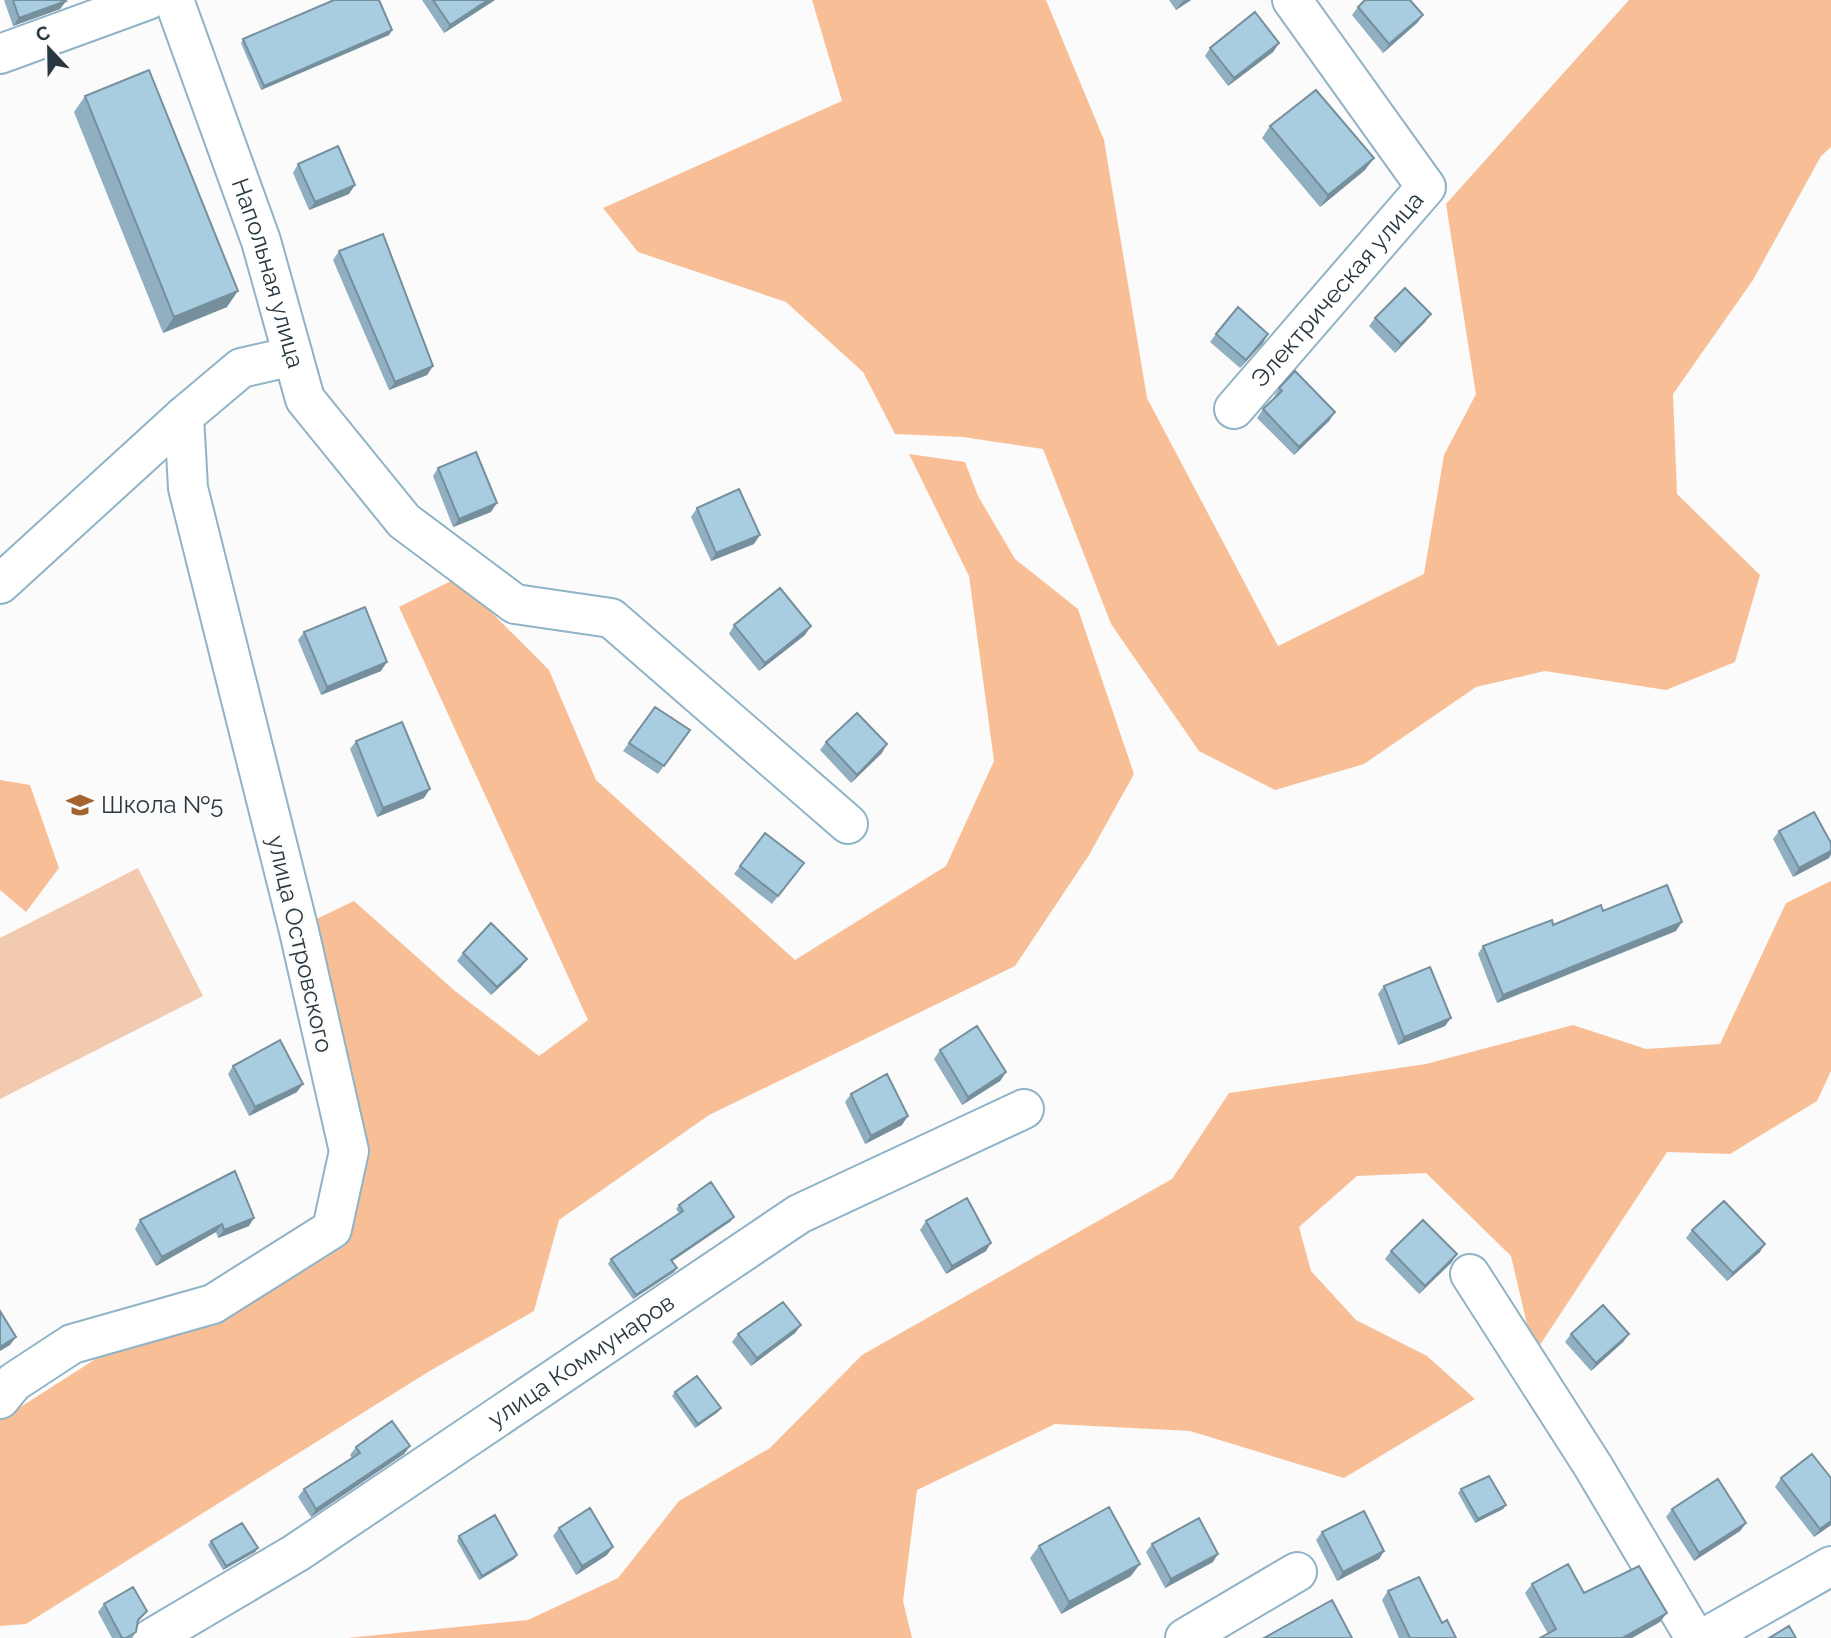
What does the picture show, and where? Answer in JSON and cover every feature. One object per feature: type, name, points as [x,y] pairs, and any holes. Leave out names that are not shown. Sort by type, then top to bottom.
[{"type":"street","points":[[0,54],[148,0]]},
{"type":"street","name":"Напольная улица","points":[[174,0],[261,241],[305,399],[404,520],[515,604],[611,618],[848,824]]},
{"type":"street","name":"Электрическая улица","points":[[1234,409],[1426,187],[1292,0]]},
{"type":"street","points":[[0,584],[184,416],[241,368],[293,356]]},
{"type":"street","name":"улица Островского","points":[[0,1399],[14,1382],[72,1343],[213,1304],[332,1229],[349,1151],[299,931],[188,488],[184,416]]},
{"type":"street","name":"улица Коммунаров","points":[[152,1638],[296,1553],[799,1214],[1024,1109]]},
{"type":"street","points":[[1470,1274],[1593,1466],[1695,1638]]},
{"type":"street","points":[[1704,1638],[1831,1566]]},
{"type":"street","points":[[1185,1638],[1297,1572]]},
{"type":"shaded area","points":[[812,0],[1046,0],[1104,140],[1147,398],[1278,646],[1424,574],[1444,455],[1476,394],[1446,204],[1629,0],[1831,0],[1831,147],[1821,156],[1753,280],[1673,394],[1677,494],[1760,575],[1735,662],[1666,690],[1545,671],[1476,687],[1364,764],[1275,790],[1199,751],[1111,624],[1043,449],[963,437],[895,434],[863,372],[786,302],[638,252],[603,208],[842,101]]},
{"type":"shaded area","points":[[909,454],[965,462],[978,496],[1015,559],[1078,609],[1134,774],[1089,855],[1015,966],[709,1115],[559,1220],[534,1311],[428,1372],[26,1624],[0,1626],[0,1420],[105,1353],[215,1325],[330,1255],[354,1221],[357,1121],[306,924],[354,901],[455,991],[539,1056],[588,1020],[399,607],[457,578],[549,670],[596,780],[795,960],[946,866],[994,761],[969,576]]},
{"type":"shaded area","points":[[0,780],[30,785],[59,868],[26,912],[0,890]]},
{"type":"shaded area","points":[[138,868],[203,996],[0,1099],[0,938]]},
{"type":"shaded area","points":[[1831,881],[1831,1071],[1817,1101],[1730,1154],[1667,1152],[1534,1354],[1511,1256],[1426,1173],[1357,1176],[1299,1227],[1311,1271],[1356,1320],[1427,1356],[1475,1399],[1344,1478],[1190,1431],[1055,1424],[917,1490],[903,1601],[912,1638],[347,1638],[528,1620],[618,1578],[679,1501],[770,1448],[862,1355],[1172,1179],[1229,1093],[1426,1064],[1573,1025],[1646,1049],[1720,1044],[1786,903]]},
{"type":"building","points":[[13,0],[65,0],[66,1],[19,18]]},
{"type":"building","points":[[334,0],[379,0],[392,30],[264,86],[243,39]]},
{"type":"building","points":[[433,0],[488,0],[450,25]]},
{"type":"building","points":[[1365,0],[1410,0],[1423,15],[1389,44],[1358,7]]},
{"type":"building","points":[[1255,12],[1279,43],[1234,78],[1210,48]]},
{"type":"building","points":[[149,70],[238,291],[174,317],[85,96]]},
{"type":"building","points":[[1316,90],[1374,158],[1328,195],[1270,126]]},
{"type":"building","points":[[338,146],[355,185],[315,202],[298,164]]},
{"type":"building","points":[[383,234],[433,366],[395,382],[339,251]]},
{"type":"building","points":[[1405,288],[1431,314],[1401,344],[1375,318]]},
{"type":"building","points":[[1238,307],[1268,334],[1246,360],[1216,334]]},
{"type":"building","points":[[1295,371],[1335,412],[1299,447],[1263,409],[1282,391],[1279,388]]},
{"type":"building","points":[[476,452],[497,503],[459,519],[438,468]]},
{"type":"building","points":[[739,489],[760,535],[716,553],[697,508]]},
{"type":"building","points":[[780,588],[811,626],[765,663],[734,625]]},
{"type":"building","points":[[365,607],[387,662],[327,687],[304,632]]},
{"type":"building","points":[[655,707],[690,730],[664,766],[629,743]]},
{"type":"building","points":[[857,713],[887,744],[857,775],[826,742]]},
{"type":"building","points":[[402,722],[430,789],[383,808],[356,741]]},
{"type":"building","points":[[1814,812],[1831,843],[1831,851],[1799,868],[1779,831]]},
{"type":"building","points":[[765,833],[804,863],[778,896],[740,866]]},
{"type":"building","points":[[1667,885],[1682,922],[1503,995],[1483,946],[1552,920],[1553,925],[1601,905],[1603,911]]},
{"type":"building","points":[[491,923],[527,959],[497,987],[463,953]]},
{"type":"building","points":[[1430,967],[1451,1018],[1404,1037],[1384,986]]},
{"type":"building","points":[[977,1026],[1006,1072],[968,1097],[940,1050]]},
{"type":"building","points":[[280,1040],[303,1084],[255,1107],[233,1066]]},
{"type":"building","points":[[887,1074],[908,1116],[871,1136],[851,1094]]},
{"type":"building","points":[[235,1171],[254,1218],[224,1230],[222,1224],[162,1257],[140,1220]]},
{"type":"building","points":[[711,1182],[734,1217],[671,1260],[677,1268],[636,1295],[611,1259],[683,1211],[679,1205]]},
{"type":"building","points":[[967,1198],[991,1243],[952,1266],[926,1221]]},
{"type":"building","points":[[1724,1201],[1765,1244],[1733,1273],[1692,1230]]},
{"type":"building","points":[[1423,1220],[1457,1254],[1425,1286],[1391,1251]]},
{"type":"building","points":[[783,1302],[801,1325],[757,1358],[738,1334]]},
{"type":"building","points":[[1603,1305],[1629,1334],[1596,1363],[1571,1334]]},
{"type":"building","points":[[0,1311],[16,1337],[0,1347]]},
{"type":"building","points":[[697,1376],[721,1408],[698,1424],[675,1392]]},
{"type":"building","points":[[392,1421],[410,1446],[316,1509],[304,1489],[360,1453],[356,1447]]},
{"type":"building","points":[[1812,1454],[1831,1478],[1831,1521],[1820,1529],[1781,1478]]},
{"type":"building","points":[[1489,1476],[1506,1505],[1478,1519],[1461,1489]]},
{"type":"building","points":[[1718,1479],[1746,1523],[1699,1553],[1672,1509]]},
{"type":"building","points":[[1109,1507],[1140,1564],[1069,1602],[1039,1546]]},
{"type":"building","points":[[590,1508],[613,1547],[582,1566],[559,1528]]},
{"type":"building","points":[[1364,1511],[1384,1551],[1343,1572],[1322,1532]]},
{"type":"building","points":[[495,1515],[517,1555],[482,1576],[459,1536]]},
{"type":"building","points":[[1199,1518],[1218,1554],[1171,1579],[1152,1544]]},
{"type":"building","points":[[242,1523],[258,1548],[226,1566],[211,1541]]},
{"type":"building","points":[[1568,1564],[1584,1593],[1639,1566],[1667,1613],[1622,1638],[1540,1638],[1556,1629],[1532,1584]]},
{"type":"building","points":[[1419,1577],[1442,1623],[1447,1620],[1456,1638],[1410,1638],[1388,1591]]},
{"type":"building","points":[[133,1587],[147,1611],[138,1620],[136,1632],[122,1638],[104,1604]]},
{"type":"building","points":[[1332,1600],[1352,1638],[1264,1638]]},
{"type":"building","points":[[1789,1626],[1796,1638],[1769,1638]]},
{"type":"place","name":"Школа №5","points":[[80,805]]}]
